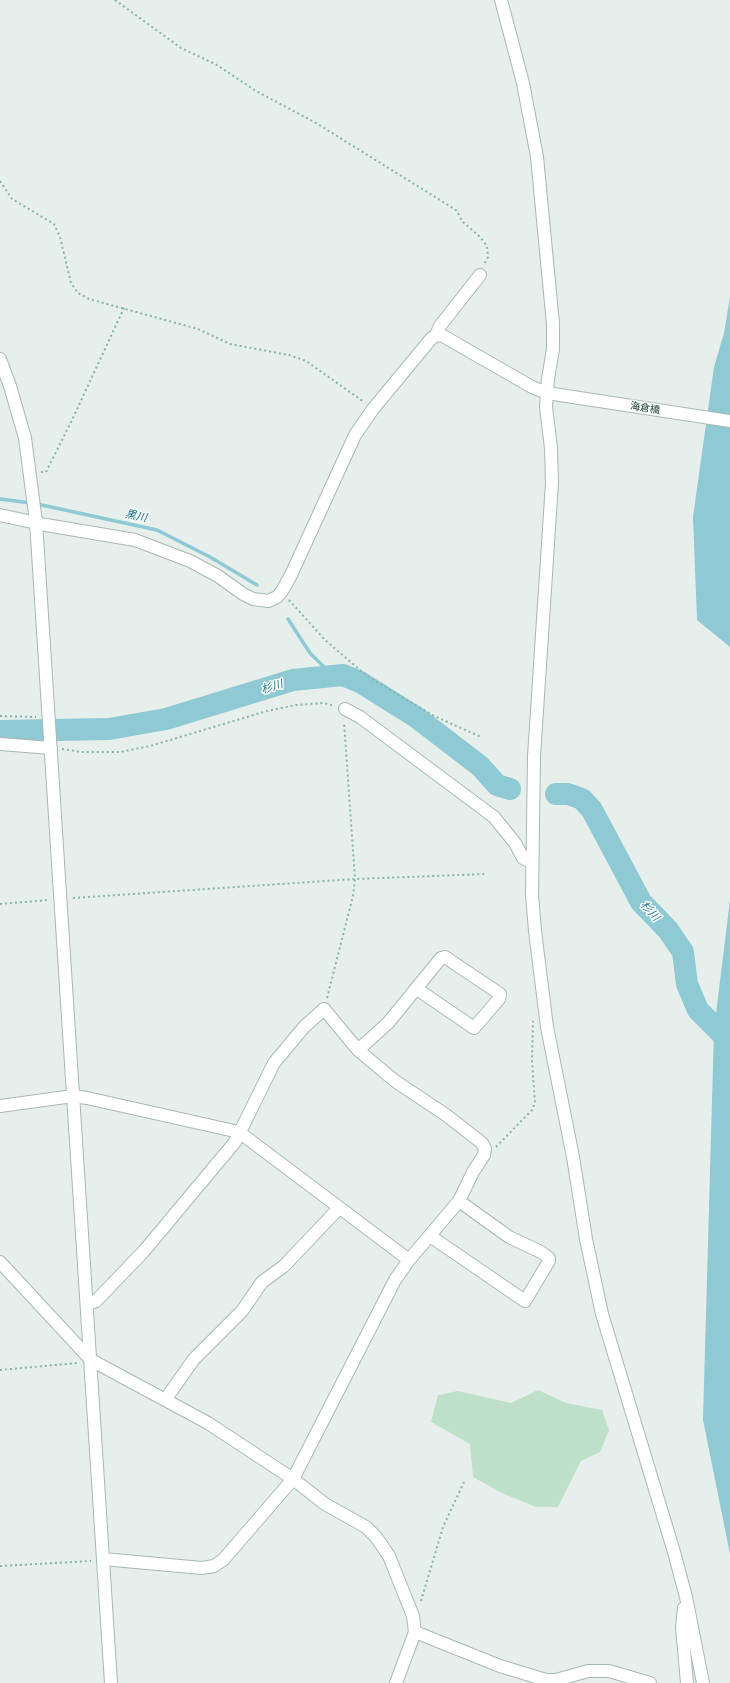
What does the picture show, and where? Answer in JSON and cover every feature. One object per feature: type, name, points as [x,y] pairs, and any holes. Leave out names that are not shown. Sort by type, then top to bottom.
[{"type":"street","points":[[501,0],[523,83],[537,157],[553,324],[552,483],[534,756],[532,895],[535,931],[547,1028],[573,1156],[586,1239],[602,1314],[635,1420],[686,1597],[702,1683]]},
{"type":"street","points":[[0,514],[35,518],[118,536],[158,547],[190,561],[218,576],[243,594],[253,599],[268,601],[277,597],[282,591],[322,511],[355,435],[373,409],[430,340],[436,335],[440,326],[480,275]]},
{"type":"street","name":"海倉橋","points":[[436,335],[443,336],[532,387],[553,394],[730,422]]},
{"type":"street","points":[[0,359],[10,386],[25,438],[35,518],[111,1683]]},
{"type":"street","points":[[345,709],[360,717],[494,817],[515,843],[523,858],[532,863]]},
{"type":"street","points":[[0,744],[50,745]]},
{"type":"street","points":[[358,1050],[388,1024],[441,958],[445,957],[500,994],[499,999],[474,1028],[417,989]]},
{"type":"street","points":[[87,1304],[96,1302],[144,1251],[235,1142],[274,1063],[304,1027],[324,1008],[358,1050],[395,1081],[446,1115],[482,1143],[485,1149],[484,1155],[473,1172],[459,1201],[409,1260],[392,1286],[293,1479],[223,1560],[214,1566],[202,1568],[103,1559]]},
{"type":"street","points":[[0,1106],[73,1096],[239,1132],[409,1260]]},
{"type":"street","points":[[430,1236],[525,1301],[549,1261],[549,1258],[541,1252],[509,1237],[459,1201]]},
{"type":"street","points":[[165,1400],[194,1359],[242,1311],[262,1282],[284,1266],[339,1208]]},
{"type":"street","points":[[0,1262],[90,1360],[208,1423],[293,1479],[325,1504],[366,1527],[376,1537],[389,1556],[413,1616],[415,1632],[396,1683]]},
{"type":"street","points":[[686,1597],[682,1627],[687,1683]]},
{"type":"street","points":[[415,1632],[500,1666],[546,1680],[556,1680],[588,1671],[609,1671],[650,1683]]},
{"type":"path","points":[[114,0],[181,48],[216,65],[256,91],[316,123],[456,210],[463,222],[480,236],[487,246],[488,257],[480,275]]},
{"type":"path","points":[[0,181],[12,199],[54,224],[60,236],[71,283],[78,293],[89,299],[198,330],[230,344],[289,355],[306,361],[373,409]]},
{"type":"path","points":[[30,475],[46,472],[79,407],[124,308]]},
{"type":"path","points":[[282,591],[324,640],[367,676],[432,715],[481,737]]},
{"type":"path","points":[[50,745],[81,752],[120,752],[150,746],[267,711],[296,705],[324,703],[345,709],[344,722],[355,879],[324,1008]]},
{"type":"path","points":[[0,716],[40,717],[48,714]]},
{"type":"path","points":[[0,904],[355,879],[487,874]]},
{"type":"path","points":[[485,1149],[494,1148],[499,1145],[532,1110],[535,1102],[532,1061],[533,1013]]},
{"type":"path","points":[[0,1370],[85,1363],[90,1360]]},
{"type":"path","points":[[413,1616],[417,1614],[443,1527],[464,1482]]},
{"type":"path","points":[[0,1566],[103,1559]]},
{"type":"green space","points":[[538,1390],[566,1403],[602,1410],[609,1430],[600,1452],[581,1461],[558,1507],[536,1507],[502,1493],[473,1477],[470,1444],[431,1422],[438,1395],[458,1391],[511,1403]]},
{"type":"water","points":[[730,297],[730,647],[697,620],[693,517],[714,367],[724,333]]},
{"type":"water","points":[[730,900],[730,1554],[703,1420],[714,1030]]},
{"type":"waterway","name":"黒川","points":[[0,499],[31,503]]},
{"type":"waterway","name":"黒川","points":[[37,504],[157,530],[210,557],[257,585]]},
{"type":"waterway","name":"黒川","points":[[288,619],[310,653],[332,675]]},
{"type":"waterway","name":"杉川","points":[[0,731],[109,729],[166,719],[293,680],[343,675],[360,682],[416,717],[480,766],[497,785],[510,789]]},
{"type":"waterway","name":"杉川","points":[[556,794],[568,794],[582,799],[592,810],[641,902],[668,930],[683,952],[687,984],[698,1010],[730,1042]]}]
